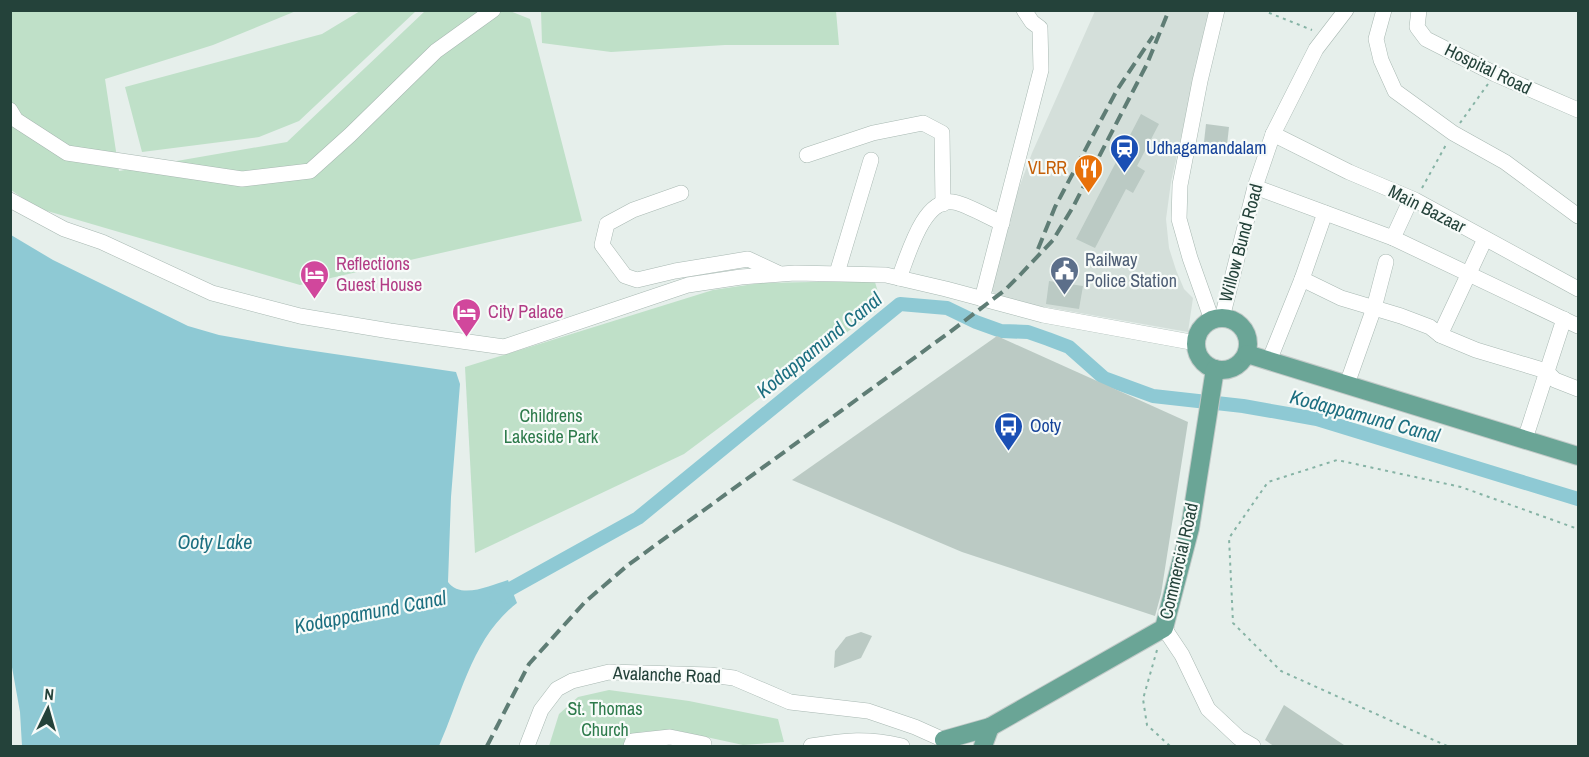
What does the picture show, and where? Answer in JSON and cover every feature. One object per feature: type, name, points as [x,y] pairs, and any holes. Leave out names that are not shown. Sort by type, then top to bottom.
[{"type":"main road","points":[[1217,319],[1238,323],[1244,329],[1247,337],[1246,354],[1237,365],[1222,370],[1215,369],[1201,359],[1196,343],[1201,329],[1217,319]]},
{"type":"main road","points":[[1246,354],[1578,456]]},
{"type":"main road","name":"Commercial Road","points":[[951,743],[990,727],[1164,628],[1190,528],[1215,369]]},
{"type":"main road","points":[[983,747],[990,727]]},
{"type":"street","points":[[10,110],[16,120],[67,153],[242,179],[310,171],[436,51],[493,10]]},
{"type":"street","points":[[982,299],[1041,70],[1040,28],[1032,22],[1024,10]]},
{"type":"street","points":[[1217,10],[1200,81],[1180,185],[1179,219],[1190,258],[1217,319]]},
{"type":"street","name":"Willow Bund Road","points":[[1217,319],[1255,187],[1273,134],[1331,23],[1346,10]]},
{"type":"street","points":[[1384,10],[1376,39],[1381,60],[1395,91],[1453,133],[1505,162],[1578,216]]},
{"type":"street","name":"Hospital Road","points":[[1419,10],[1417,27],[1426,39],[1495,74],[1578,110]]},
{"type":"street","points":[[807,155],[873,133],[923,123],[942,133],[943,204]]},
{"type":"street","name":"Main Bazaar","points":[[1273,134],[1411,199],[1578,289]]},
{"type":"street","points":[[837,273],[871,160]]},
{"type":"street","points":[[1255,187],[1393,238],[1578,326]]},
{"type":"street","points":[[681,193],[633,210],[607,224],[602,245],[625,276],[637,280],[748,259],[779,274]]},
{"type":"street","points":[[1393,238],[1411,199]]},
{"type":"street","points":[[10,200],[64,229],[102,242],[212,293],[300,316],[504,347],[688,285],[741,277],[837,273],[886,275],[1043,315],[1196,343]]},
{"type":"street","points":[[899,278],[912,243],[929,210],[953,202],[1002,222]]},
{"type":"street","points":[[1269,361],[1302,279],[1324,213]]},
{"type":"street","points":[[1440,335],[1485,239]]},
{"type":"street","points":[[1347,384],[1374,308],[1386,262]]},
{"type":"street","points":[[1302,279],[1341,297],[1430,327],[1440,335],[1476,350],[1521,362],[1547,372],[1555,380],[1578,389]]},
{"type":"street","points":[[1525,439],[1564,319]]},
{"type":"street","points":[[1164,628],[1182,655],[1208,709],[1239,738],[1253,747]]},
{"type":"street","name":"Avalanche Road","points":[[530,743],[541,710],[557,689],[572,681],[609,672],[710,675],[734,678],[790,702],[868,711],[915,727],[951,743]]},
{"type":"street","points":[[631,747],[633,741],[670,738],[707,746]]},
{"type":"street","points":[[812,747],[844,741],[878,741],[902,747]]},
{"type":"path","points":[[1262,10],[1331,23]]},
{"type":"path","points":[[1447,747],[1281,671],[1233,623],[1229,538],[1268,482],[1337,460],[1461,487],[1578,529]]},
{"type":"path","points":[[1164,628],[1143,699],[1147,725],[1170,747]]},
{"type":"shaded area","points":[[1095,11],[1209,11],[1171,182],[1166,219],[1169,248],[1176,270],[1184,289],[1193,298],[1188,332],[1001,299],[983,284],[1032,153]]},
{"type":"green space","points":[[10,11],[296,11],[213,45],[105,79],[119,171],[287,142],[425,11],[510,11],[530,19],[582,221],[300,285],[37,208],[11,190]]},
{"type":"green space","points":[[360,11],[416,11],[299,121],[259,137],[142,152],[125,87],[322,34]]},
{"type":"green space","points":[[541,11],[836,11],[839,45],[725,45],[611,52],[542,43]]},
{"type":"green space","name":"Childrens Lakeside Park","points":[[875,282],[882,306],[684,454],[475,553],[465,367],[713,290],[761,283]]},
{"type":"green space","name":"St. Thomas Church","points":[[609,690],[689,701],[778,719],[784,742],[743,745],[674,730],[640,732],[670,746],[549,746],[559,714],[578,697]]},
{"type":"water","name":"Ooty Lake","points":[[11,235],[53,260],[188,326],[219,335],[287,347],[456,372],[460,384],[451,497],[448,582],[460,590],[468,591],[508,580],[517,603],[489,633],[478,651],[439,746],[22,746],[20,712],[10,656]]},
{"type":"building","points":[[1141,114],[1159,124],[1137,166],[1145,171],[1133,193],[1126,189],[1095,248],[1076,239]]},
{"type":"building","points":[[1206,124],[1229,127],[1227,145],[1204,142]]},
{"type":"building","name":"Railway Police Station","points":[[1049,281],[1083,286],[1079,309],[1046,304]]},
{"type":"building","name":"Ooty","points":[[997,336],[1188,422],[1161,594],[1155,616],[962,552],[792,480]]},
{"type":"building","points":[[861,632],[872,636],[861,658],[834,668],[835,651],[846,637]]},
{"type":"building","points":[[1284,705],[1347,747],[1275,747],[1265,740]]},
{"type":"waterway","name":"Kodappamund Canal","points":[[496,597],[638,518],[900,304],[947,308],[1001,331],[1028,332],[1048,339],[1069,347],[1104,378],[1153,396],[1243,406],[1317,419],[1578,499]]},
{"type":"railway","points":[[487,746],[529,664],[585,602],[628,565],[1005,290],[1053,240],[1073,207],[1147,64],[1169,10]]},
{"type":"railway","points":[[1038,249],[1055,207],[1117,90],[1153,36]]},
{"type":"place","name":"Udhagamandalam","points":[[1125,174]]},
{"type":"place","name":"VLRR","points":[[1088,194]]},
{"type":"place","name":"Railway Police Station","points":[[1064,296]]},
{"type":"place","name":"Reflections Guest House","points":[[315,300]]},
{"type":"place","name":"City Palace","points":[[467,338]]},
{"type":"place","name":"Ooty","points":[[1009,452]]}]
